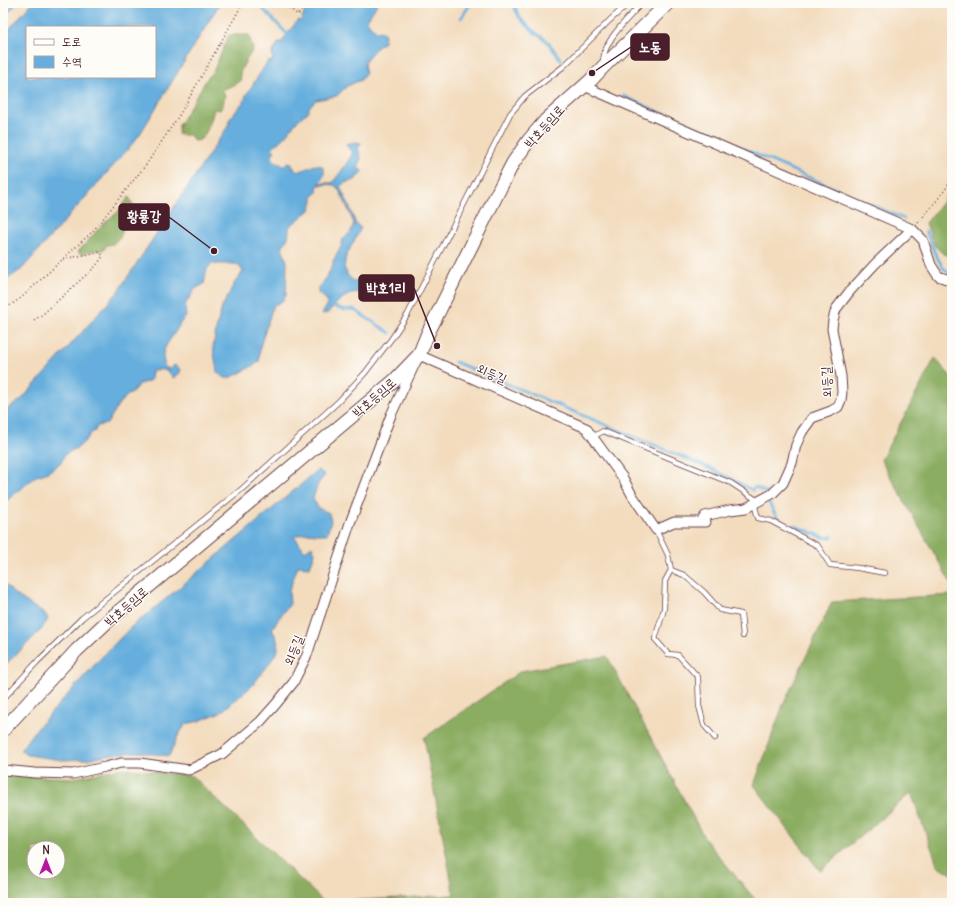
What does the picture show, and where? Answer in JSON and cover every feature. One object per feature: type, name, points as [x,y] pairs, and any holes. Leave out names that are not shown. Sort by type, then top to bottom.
[{"type":"street","name":"박호등임로","points":[[3,730],[77,650],[111,618],[394,381],[419,355],[428,333],[500,188],[513,163],[529,140],[546,120],[591,80],[668,3]]},
{"type":"street","points":[[584,86],[912,228],[923,240],[931,266],[938,276],[952,281]]},
{"type":"street","name":"외등길","points":[[3,770],[73,774],[121,763],[140,763],[189,770],[222,754],[260,722],[293,683],[307,655],[350,523],[391,416],[419,355],[586,428],[622,478],[656,530],[674,522],[706,522],[703,519],[705,516],[746,508],[772,494],[783,484],[792,463],[796,445],[802,432],[812,418],[831,411],[838,406],[841,400],[841,376],[832,329],[836,309],[855,285],[912,228]]},
{"type":"lane","points":[[3,699],[37,662],[82,618],[243,488],[338,402],[365,373],[392,338],[408,314],[510,114],[525,96],[564,66],[610,20],[630,3]]},
{"type":"lane","points":[[603,67],[603,55],[611,38],[640,3]]},
{"type":"lane","points":[[593,437],[604,430],[731,484],[756,502],[758,518],[770,521],[818,546],[830,565],[885,573]]},
{"type":"lane","points":[[656,530],[668,555],[671,570],[665,581],[664,610],[655,639],[668,654],[678,655],[698,677],[699,706],[704,725],[715,738]]},
{"type":"lane","points":[[671,570],[684,575],[704,592],[720,610],[741,614],[743,636]]},
{"type":"path","points":[[3,310],[21,298],[93,231],[146,165],[180,114],[243,3]]},
{"type":"path","points":[[283,3],[298,15],[306,3]]},
{"type":"path","points":[[912,228],[921,220],[952,179]]},
{"type":"path","points":[[34,320],[43,314],[96,266],[103,256],[100,252],[63,259]]},
{"type":"green space","points":[[229,35],[249,35],[253,50],[240,73],[241,80],[224,89],[223,92],[225,95],[223,105],[220,110],[214,109],[206,133],[200,140],[194,141],[190,135],[178,134],[179,125],[208,77],[213,72]]},
{"type":"green space","points":[[952,188],[952,257],[943,254],[935,246],[926,223]]},
{"type":"green space","points":[[129,197],[135,209],[133,216],[127,219],[124,223],[120,237],[113,244],[107,245],[103,250],[81,254],[78,252],[101,226],[117,213]]},
{"type":"green space","points":[[935,358],[952,378],[952,585],[881,460]]},
{"type":"green space","points":[[952,595],[952,874],[938,866],[911,793],[820,871],[754,785],[783,705],[832,602]]},
{"type":"green space","points":[[607,656],[705,839],[758,903],[3,903],[3,775],[74,778],[122,768],[192,776],[324,902],[454,895],[424,738],[521,671]]},
{"type":"water","points":[[32,3],[220,3],[140,134],[22,269],[3,282],[3,36]]},
{"type":"water","points":[[313,3],[378,3],[367,20],[370,26],[377,31],[383,32],[385,35],[384,42],[374,50],[364,62],[366,73],[361,80],[347,86],[337,96],[316,100],[310,106],[307,113],[300,118],[280,142],[274,145],[272,148],[275,151],[272,155],[273,160],[280,164],[285,165],[288,162],[291,163],[298,172],[315,165],[322,166],[324,175],[319,183],[332,183],[353,152],[346,144],[356,142],[361,143],[358,148],[361,158],[358,169],[362,170],[363,172],[355,180],[344,183],[340,187],[356,224],[361,228],[346,256],[344,267],[348,276],[355,282],[365,284],[364,293],[355,293],[343,298],[328,313],[322,314],[328,304],[326,299],[318,293],[318,288],[322,285],[333,265],[333,261],[341,247],[343,239],[350,233],[354,224],[343,197],[337,187],[334,185],[318,185],[317,193],[313,196],[310,210],[289,227],[288,238],[282,247],[287,262],[286,296],[282,301],[273,306],[260,347],[259,362],[229,378],[224,377],[217,372],[213,347],[217,325],[222,307],[235,282],[243,271],[235,264],[211,264],[207,269],[204,284],[195,289],[185,305],[186,317],[164,350],[164,366],[171,369],[174,365],[181,370],[179,374],[173,378],[169,372],[164,370],[152,371],[151,379],[148,382],[138,385],[131,394],[120,402],[107,424],[97,426],[95,431],[90,434],[80,446],[64,455],[62,461],[54,468],[46,473],[36,476],[3,504],[3,412],[21,400],[117,293],[228,126],[229,120],[244,101],[246,95],[268,61],[271,62],[273,59],[272,53],[279,42],[282,42],[298,20],[301,21],[309,4],[312,5]]},
{"type":"water","points":[[318,470],[325,475],[318,484],[313,498],[318,508],[329,513],[331,521],[327,534],[307,533],[294,536],[305,551],[312,546],[315,553],[310,567],[298,566],[289,591],[290,604],[272,629],[277,639],[278,650],[252,686],[221,712],[199,721],[186,724],[179,734],[169,756],[139,752],[113,754],[88,759],[62,760],[28,755],[20,751],[31,735],[130,628]]},
{"type":"water","points":[[3,585],[7,586],[13,593],[46,615],[48,619],[42,629],[3,667]]},
{"type":"waterway","points":[[3,17],[16,3]]},
{"type":"waterway","points":[[461,18],[469,6],[473,3]]},
{"type":"waterway","points":[[517,3],[515,8],[520,18],[533,31],[547,41],[562,61]]},
{"type":"waterway","points":[[262,8],[288,35]]},
{"type":"waterway","points":[[623,96],[904,219]]},
{"type":"waterway","points":[[926,231],[943,268],[952,274]]},
{"type":"waterway","points":[[335,302],[335,307],[345,310],[353,309],[390,333]]},
{"type":"waterway","points":[[455,362],[714,470],[752,490],[755,487],[767,493]]},
{"type":"waterway","points":[[768,500],[775,514],[785,524],[795,526],[823,537],[829,538],[832,536]]},
{"type":"place","name":"노동","points":[[592,73]]},
{"type":"place","name":"황룡강","points":[[214,251]]},
{"type":"place","name":"박호1리","points":[[437,346]]}]
